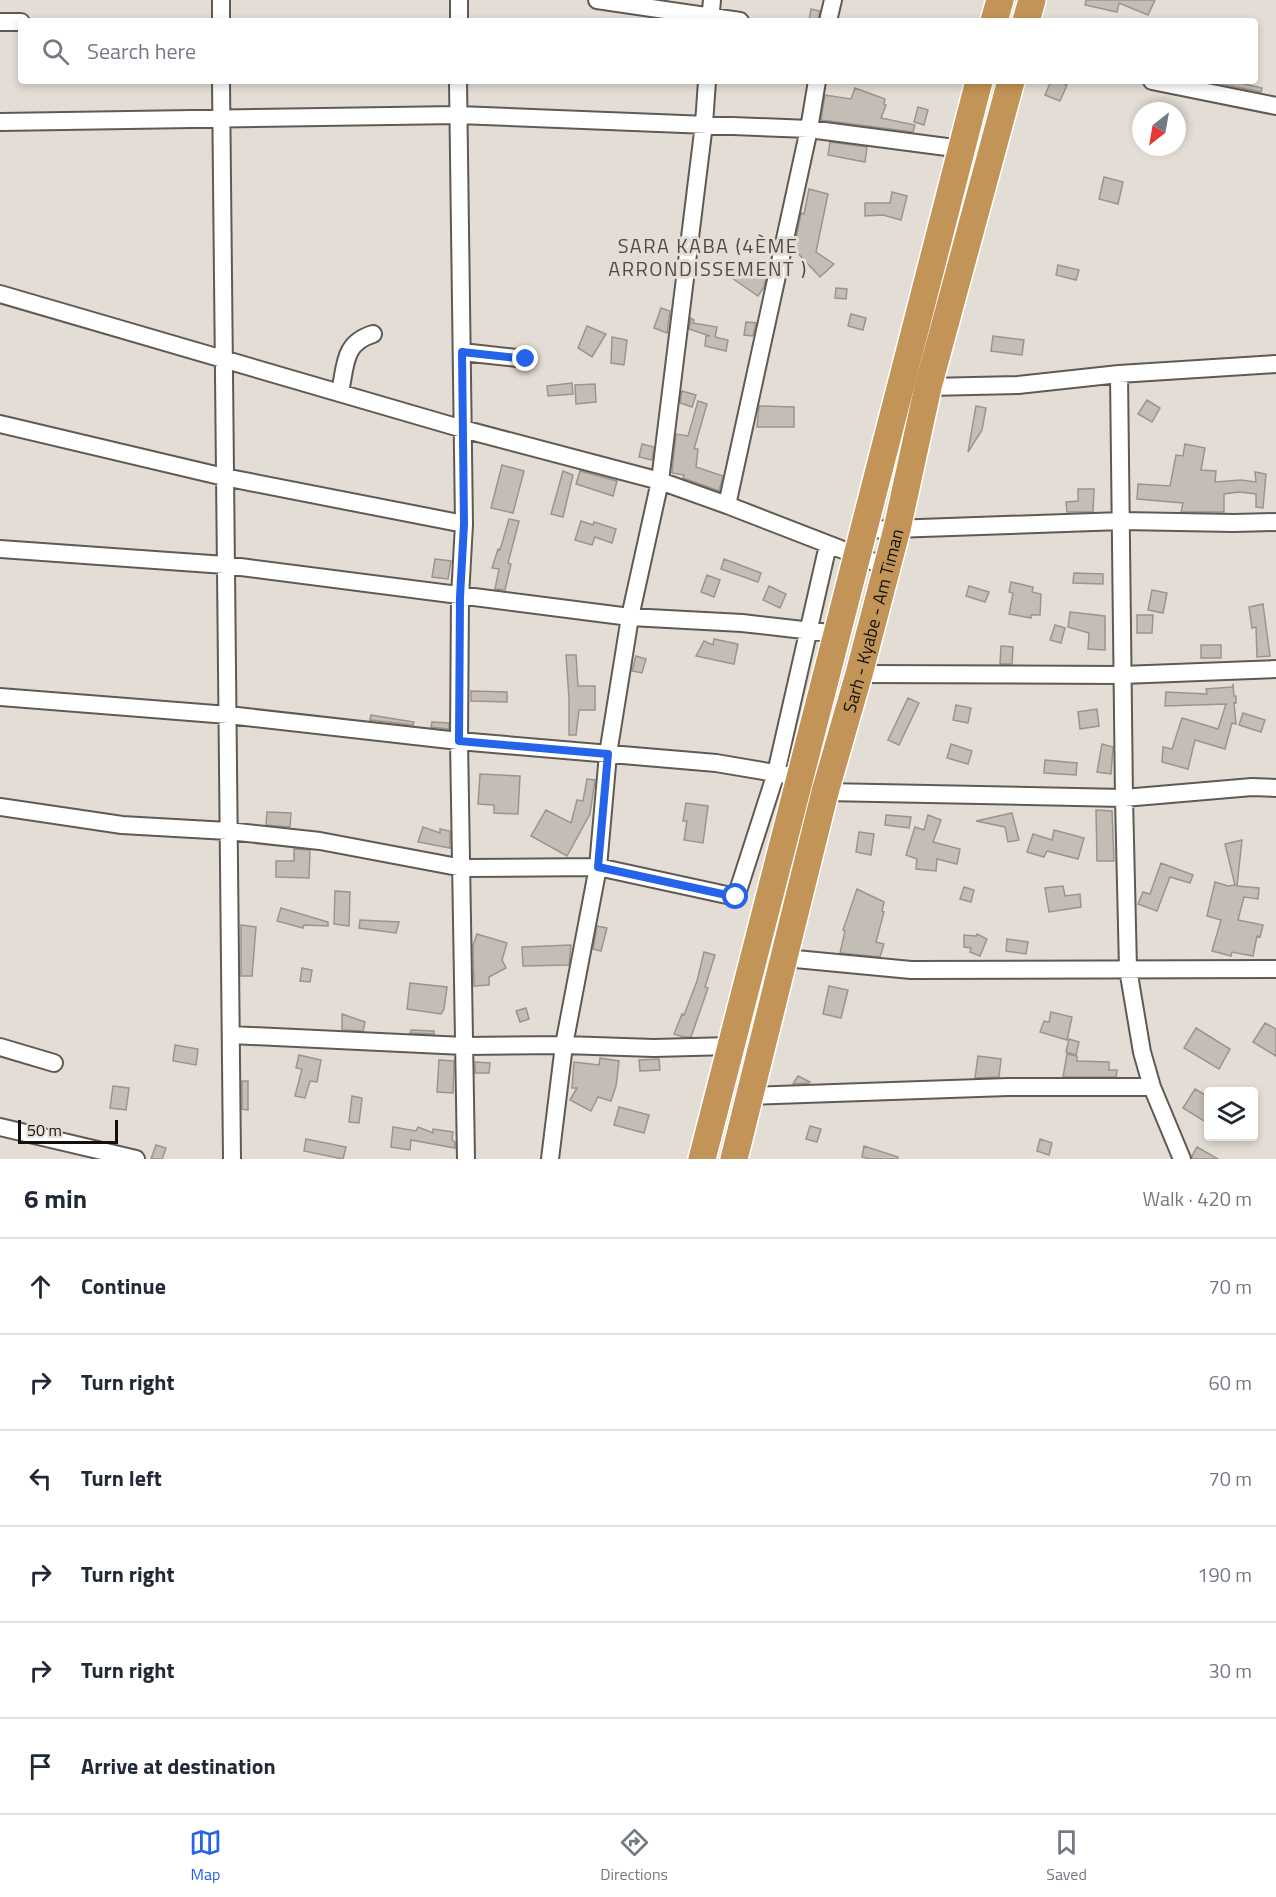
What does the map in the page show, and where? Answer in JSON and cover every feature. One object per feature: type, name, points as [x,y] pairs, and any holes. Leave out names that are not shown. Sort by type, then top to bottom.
[{"type":"highway","points":[[995,18],[1000,0]]},
{"type":"highway","points":[[1027,18],[1032,0]]},
{"type":"highway","name":"Sarh - Kyabe - Am Timan","points":[[702,1159],[781,844],[787,775],[838,634],[978,84]]},
{"type":"highway","name":"Sarh - Kyabe - Am Timan","points":[[734,1159],[825,792],[897,529],[928,387],[1010,84]]},
{"type":"street","points":[[220,18],[221,0]]},
{"type":"street","points":[[459,0],[459,18]]},
{"type":"street","points":[[597,0],[711,13],[729,18]]},
{"type":"street","points":[[829,18],[832,0]]},
{"type":"street","points":[[0,22],[18,22]]},
{"type":"street","points":[[221,84],[232,1159]]},
{"type":"street","points":[[459,84],[464,524],[460,597],[459,741],[463,868],[466,1159]]},
{"type":"street","points":[[550,1159],[564,1045],[598,867],[608,754],[630,617],[660,482],[704,124],[707,84]]},
{"type":"street","points":[[727,505],[809,129],[816,84]]},
{"type":"street","points":[[1167,84],[1276,106]]},
{"type":"street","points":[[0,122],[458,115],[809,129],[962,148]]},
{"type":"street","points":[[0,294],[463,429],[660,482],[727,505],[887,567]]},
{"type":"street","points":[[340,392],[350,348],[360,338],[373,334]]},
{"type":"street","points":[[462,352],[526,359]]},
{"type":"street","points":[[928,387],[1018,385],[1119,374],[1276,364]]},
{"type":"street","points":[[1119,374],[1128,969],[1142,1052],[1152,1087],[1182,1159]]},
{"type":"street","points":[[0,424],[224,477],[464,524]]},
{"type":"street","points":[[864,530],[1122,521],[1276,522]]},
{"type":"street","points":[[0,807],[122,825],[228,831],[320,841],[463,868],[598,867],[736,897],[755,838],[787,775],[810,631],[828,545]]},
{"type":"street","points":[[0,549],[225,565],[460,597],[630,617],[742,623],[838,634]]},
{"type":"street","points":[[859,674],[1122,675],[1276,669]]},
{"type":"street","points":[[0,697],[228,715],[459,741],[716,763],[787,775]]},
{"type":"street","points":[[825,792],[1124,798],[1276,788]]},
{"type":"street","points":[[755,838],[781,844]]},
{"type":"street","points":[[785,958],[911,970],[993,972],[1276,969]]},
{"type":"street","points":[[232,1035],[464,1046],[564,1045],[654,1048],[731,1046]]},
{"type":"street","points":[[0,1047],[54,1063]]},
{"type":"street","points":[[750,1096],[1008,1087],[1152,1087]]},
{"type":"street","points":[[0,1127],[135,1159]]},
{"type":"building","points":[[1086,0],[1155,0],[1148,15],[1119,3],[1117,12],[1085,5]]},
{"type":"building","points":[[811,9],[820,11],[819,18],[810,18]]},
{"type":"building","points":[[1050,84],[1067,85],[1060,101],[1045,95]]},
{"type":"building","points":[[1221,84],[1245,84],[1262,88],[1261,92]]},
{"type":"building","points":[[855,88],[885,99],[884,104],[886,105],[881,118],[915,125],[913,132],[821,120],[825,95],[851,99]]},
{"type":"building","points":[[918,107],[928,110],[924,125],[914,122]]},
{"type":"building","points":[[830,142],[867,147],[865,162],[828,155]]},
{"type":"building","points":[[1104,177],[1123,182],[1118,204],[1099,199]]},
{"type":"building","points":[[809,189],[828,194],[816,252],[834,264],[820,277],[794,249],[801,213],[804,214]]},
{"type":"building","points":[[892,192],[907,196],[901,220],[883,215],[865,216],[865,203],[890,203]]},
{"type":"building","points":[[739,260],[766,278],[764,287],[758,296],[729,276]]},
{"type":"building","points":[[1058,265],[1079,270],[1076,280],[1056,275]]},
{"type":"building","points":[[836,288],[847,289],[846,299],[835,298]]},
{"type":"building","points":[[661,308],[670,311],[667,333],[654,328]]},
{"type":"building","points":[[851,314],[866,318],[863,330],[848,326]]},
{"type":"building","points":[[691,318],[694,320],[693,323],[717,327],[715,337],[728,340],[726,351],[705,346],[706,336],[710,336],[689,329]]},
{"type":"building","points":[[746,322],[756,323],[753,336],[744,335]]},
{"type":"building","points":[[587,326],[606,334],[592,357],[578,348]]},
{"type":"building","points":[[993,336],[1024,340],[1022,355],[991,351]]},
{"type":"building","points":[[612,337],[627,340],[624,365],[611,363]]},
{"type":"building","points":[[572,383],[573,394],[548,396],[547,386]]},
{"type":"building","points":[[595,384],[596,402],[576,404],[575,385]]},
{"type":"building","points":[[682,391],[696,395],[692,407],[680,403]]},
{"type":"building","points":[[1147,400],[1160,408],[1152,422],[1138,414]]},
{"type":"building","points":[[698,401],[707,404],[694,449],[698,449],[696,467],[723,476],[719,491],[683,478],[684,475],[672,473],[676,434],[688,436]]},
{"type":"building","points":[[759,406],[794,407],[794,427],[757,427]]},
{"type":"building","points":[[976,406],[986,408],[982,430],[968,452]]},
{"type":"building","points":[[642,444],[654,447],[652,460],[639,457]]},
{"type":"building","points":[[1185,444],[1205,448],[1201,470],[1216,471],[1215,482],[1241,480],[1256,482],[1255,472],[1266,474],[1263,508],[1256,507],[1256,494],[1239,492],[1224,494],[1224,512],[1181,512],[1183,503],[1137,499],[1138,484],[1170,486],[1176,455],[1183,456]]},
{"type":"building","points":[[502,465],[524,471],[513,513],[491,508]]},
{"type":"building","points":[[563,471],[573,475],[563,517],[551,514]]},
{"type":"building","points":[[580,471],[617,481],[613,496],[576,484]]},
{"type":"building","points":[[1078,489],[1094,489],[1093,512],[1067,512],[1066,502],[1078,501]]},
{"type":"building","points":[[509,519],[519,521],[508,563],[511,564],[505,590],[495,589],[499,569],[492,568]]},
{"type":"building","points":[[581,521],[593,525],[594,522],[616,529],[612,543],[595,537],[592,545],[575,540]]},
{"type":"building","points":[[435,559],[451,561],[448,579],[432,577]]},
{"type":"building","points":[[724,559],[761,573],[758,582],[721,569]]},
{"type":"building","points":[[1074,573],[1103,574],[1103,584],[1073,583]]},
{"type":"building","points":[[707,575],[720,580],[714,597],[701,592]]},
{"type":"building","points":[[1011,582],[1033,587],[1032,592],[1041,594],[1040,615],[1031,615],[1031,618],[1009,614],[1013,593],[1009,592]]},
{"type":"building","points":[[769,586],[786,594],[780,608],[763,600]]},
{"type":"building","points":[[969,586],[989,592],[985,602],[966,596]]},
{"type":"building","points":[[1152,590],[1167,593],[1163,613],[1148,610]]},
{"type":"building","points":[[1263,604],[1270,656],[1257,657],[1256,627],[1252,628],[1249,607]]},
{"type":"building","points":[[1070,612],[1105,616],[1105,650],[1088,649],[1089,633],[1068,627]]},
{"type":"building","points":[[1137,615],[1153,615],[1152,633],[1137,633]]},
{"type":"building","points":[[1055,625],[1065,628],[1061,643],[1050,640]]},
{"type":"building","points":[[714,639],[738,644],[734,664],[696,656],[704,641],[713,645]]},
{"type":"building","points":[[1201,645],[1221,645],[1221,658],[1201,658]]},
{"type":"building","points":[[1001,646],[1013,647],[1012,664],[1000,664]]},
{"type":"building","points":[[566,655],[576,655],[578,686],[595,686],[595,710],[579,710],[576,735],[569,735]]},
{"type":"building","points":[[636,656],[646,659],[642,673],[632,671]]},
{"type":"building","points":[[1233,685],[1234,696],[1236,696],[1236,703],[1234,703],[1236,724],[1232,723],[1225,749],[1195,740],[1188,769],[1162,762],[1163,747],[1172,749],[1182,718],[1218,729],[1226,704],[1165,706],[1166,692],[1207,694],[1206,689],[1232,687]]},
{"type":"building","points":[[471,691],[507,692],[507,702],[471,701]]},
{"type":"building","points":[[908,698],[919,703],[899,745],[888,740]]},
{"type":"building","points":[[956,705],[971,708],[968,723],[953,720]]},
{"type":"building","points":[[1097,709],[1099,726],[1080,729],[1078,712]]},
{"type":"building","points":[[1243,713],[1265,720],[1261,732],[1239,725]]},
{"type":"building","points":[[371,715],[414,722],[413,725],[370,720]]},
{"type":"building","points":[[432,722],[449,723],[449,729],[431,727]]},
{"type":"building","points":[[951,744],[972,751],[968,764],[947,758]]},
{"type":"building","points":[[1102,744],[1113,747],[1111,774],[1097,772]]},
{"type":"building","points":[[1045,760],[1077,763],[1076,775],[1044,773]]},
{"type":"building","points":[[480,774],[520,776],[518,814],[494,813],[494,805],[478,804]]},
{"type":"building","points":[[587,779],[595,780],[590,814],[567,856],[531,836],[546,810],[571,823],[577,800],[583,801]]},
{"type":"building","points":[[686,803],[708,806],[703,843],[684,840],[687,821],[683,821]]},
{"type":"building","points":[[1096,810],[1112,811],[1114,861],[1097,861]]},
{"type":"building","points":[[267,812],[291,813],[290,827],[266,825]]},
{"type":"building","points":[[1012,813],[1019,840],[1008,842],[1005,827],[976,821]]},
{"type":"building","points":[[886,815],[911,817],[909,828],[885,825]]},
{"type":"building","points":[[928,815],[941,820],[933,842],[960,849],[957,864],[937,859],[936,871],[916,869],[917,859],[906,855],[915,827],[924,830]]},
{"type":"building","points":[[423,827],[440,833],[440,829],[450,831],[450,848],[418,842]]},
{"type":"building","points":[[1054,830],[1084,838],[1078,859],[1047,851],[1044,857],[1027,852],[1033,834],[1052,840]]},
{"type":"building","points":[[859,832],[874,834],[871,855],[856,852]]},
{"type":"building","points":[[1242,840],[1237,886],[1259,888],[1258,899],[1244,897],[1238,920],[1263,925],[1260,937],[1257,936],[1253,956],[1232,952],[1231,956],[1212,951],[1221,920],[1207,916],[1215,882],[1228,886],[1235,885],[1225,844]]},
{"type":"building","points":[[294,849],[310,850],[309,878],[276,877],[276,861],[294,861]]},
{"type":"building","points":[[1161,863],[1193,875],[1190,883],[1170,877],[1157,911],[1138,904],[1143,892],[1150,894]]},
{"type":"building","points":[[1063,886],[1065,896],[1080,894],[1081,907],[1049,912],[1045,888]]},
{"type":"building","points":[[964,887],[974,890],[971,902],[960,899]]},
{"type":"building","points":[[857,889],[884,902],[882,911],[884,912],[876,942],[884,944],[880,957],[840,953],[845,931],[843,930]]},
{"type":"building","points":[[335,891],[350,892],[349,926],[334,924]]},
{"type":"building","points":[[281,908],[328,922],[328,926],[304,925],[303,928],[277,921]]},
{"type":"building","points":[[360,920],[399,922],[396,933],[359,928]]},
{"type":"building","points":[[241,925],[256,927],[252,976],[241,976]]},
{"type":"building","points":[[597,926],[607,928],[601,951],[593,949]]},
{"type":"building","points":[[477,934],[507,943],[502,960],[506,968],[489,977],[489,985],[474,986],[473,945]]},
{"type":"building","points":[[977,934],[987,939],[980,956],[970,952],[971,948],[964,947],[964,935],[976,936]]},
{"type":"building","points":[[1007,939],[1028,942],[1026,954],[1006,951]]},
{"type":"building","points":[[571,945],[569,965],[523,966],[522,947]]},
{"type":"building","points":[[704,952],[715,955],[705,987],[708,988],[691,1037],[683,1037],[674,1034],[697,981]]},
{"type":"building","points":[[302,968],[312,970],[310,982],[300,981]]},
{"type":"building","points":[[410,983],[447,987],[444,1009],[441,1014],[407,1009]]},
{"type":"building","points":[[829,986],[848,990],[841,1018],[823,1014]]},
{"type":"building","points":[[526,1008],[529,1019],[520,1022],[516,1011]]},
{"type":"building","points":[[1051,1012],[1072,1017],[1067,1040],[1040,1032],[1044,1021],[1049,1022]]},
{"type":"building","points":[[342,1014],[365,1022],[363,1031],[342,1030]]},
{"type":"building","points":[[1265,1023],[1276,1029],[1276,1056],[1253,1042]]},
{"type":"building","points":[[1196,1028],[1230,1049],[1219,1069],[1184,1048]]},
{"type":"building","points":[[411,1030],[434,1031],[434,1034],[410,1033]]},
{"type":"building","points":[[1069,1039],[1079,1042],[1076,1055],[1066,1052]]},
{"type":"building","points":[[175,1045],[198,1049],[196,1065],[173,1061]]},
{"type":"building","points":[[1067,1054],[1077,1056],[1077,1061],[1109,1062],[1109,1070],[1117,1070],[1116,1077],[1063,1077]]},
{"type":"building","points":[[299,1055],[321,1060],[317,1082],[310,1081],[305,1098],[295,1096],[302,1069],[296,1068]]},
{"type":"building","points":[[978,1056],[1001,1059],[999,1077],[975,1078]]},
{"type":"building","points":[[600,1058],[619,1061],[616,1086],[611,1101],[598,1097],[591,1111],[570,1100],[577,1088],[572,1088],[574,1062],[599,1065]]},
{"type":"building","points":[[659,1059],[660,1070],[640,1071],[639,1060]]},
{"type":"building","points":[[439,1060],[454,1061],[453,1093],[437,1092]]},
{"type":"building","points":[[475,1062],[490,1063],[489,1073],[475,1073]]},
{"type":"building","points":[[798,1076],[810,1082],[793,1084]]},
{"type":"building","points":[[242,1081],[248,1081],[248,1110],[242,1109]]},
{"type":"building","points":[[113,1086],[129,1088],[126,1110],[110,1108]]},
{"type":"building","points":[[1195,1089],[1204,1094],[1204,1121],[1183,1108]]},
{"type":"building","points":[[352,1096],[362,1098],[359,1123],[349,1122]]},
{"type":"building","points":[[619,1107],[649,1115],[644,1133],[614,1125]]},
{"type":"building","points":[[810,1126],[821,1129],[817,1142],[806,1139]]},
{"type":"building","points":[[393,1127],[416,1131],[418,1127],[433,1133],[433,1129],[453,1132],[452,1140],[455,1142],[455,1148],[411,1140],[410,1150],[391,1147]]},
{"type":"building","points":[[306,1139],[346,1147],[343,1159],[304,1151]]},
{"type":"building","points":[[1040,1139],[1052,1143],[1049,1155],[1037,1151]]},
{"type":"building","points":[[156,1145],[166,1148],[162,1159],[151,1159]]},
{"type":"building","points":[[864,1146],[898,1157],[898,1159],[862,1157]]},
{"type":"building","points":[[1197,1147],[1218,1159],[1192,1159]]},
{"type":"district","name":"SARA KABA (4ÈME ARRONDISSEMENT )","points":[[708,256]]},
{"type":"route","points":[[526,359],[462,352],[464,524],[460,597],[459,741],[608,754],[598,867],[736,897]]}]
